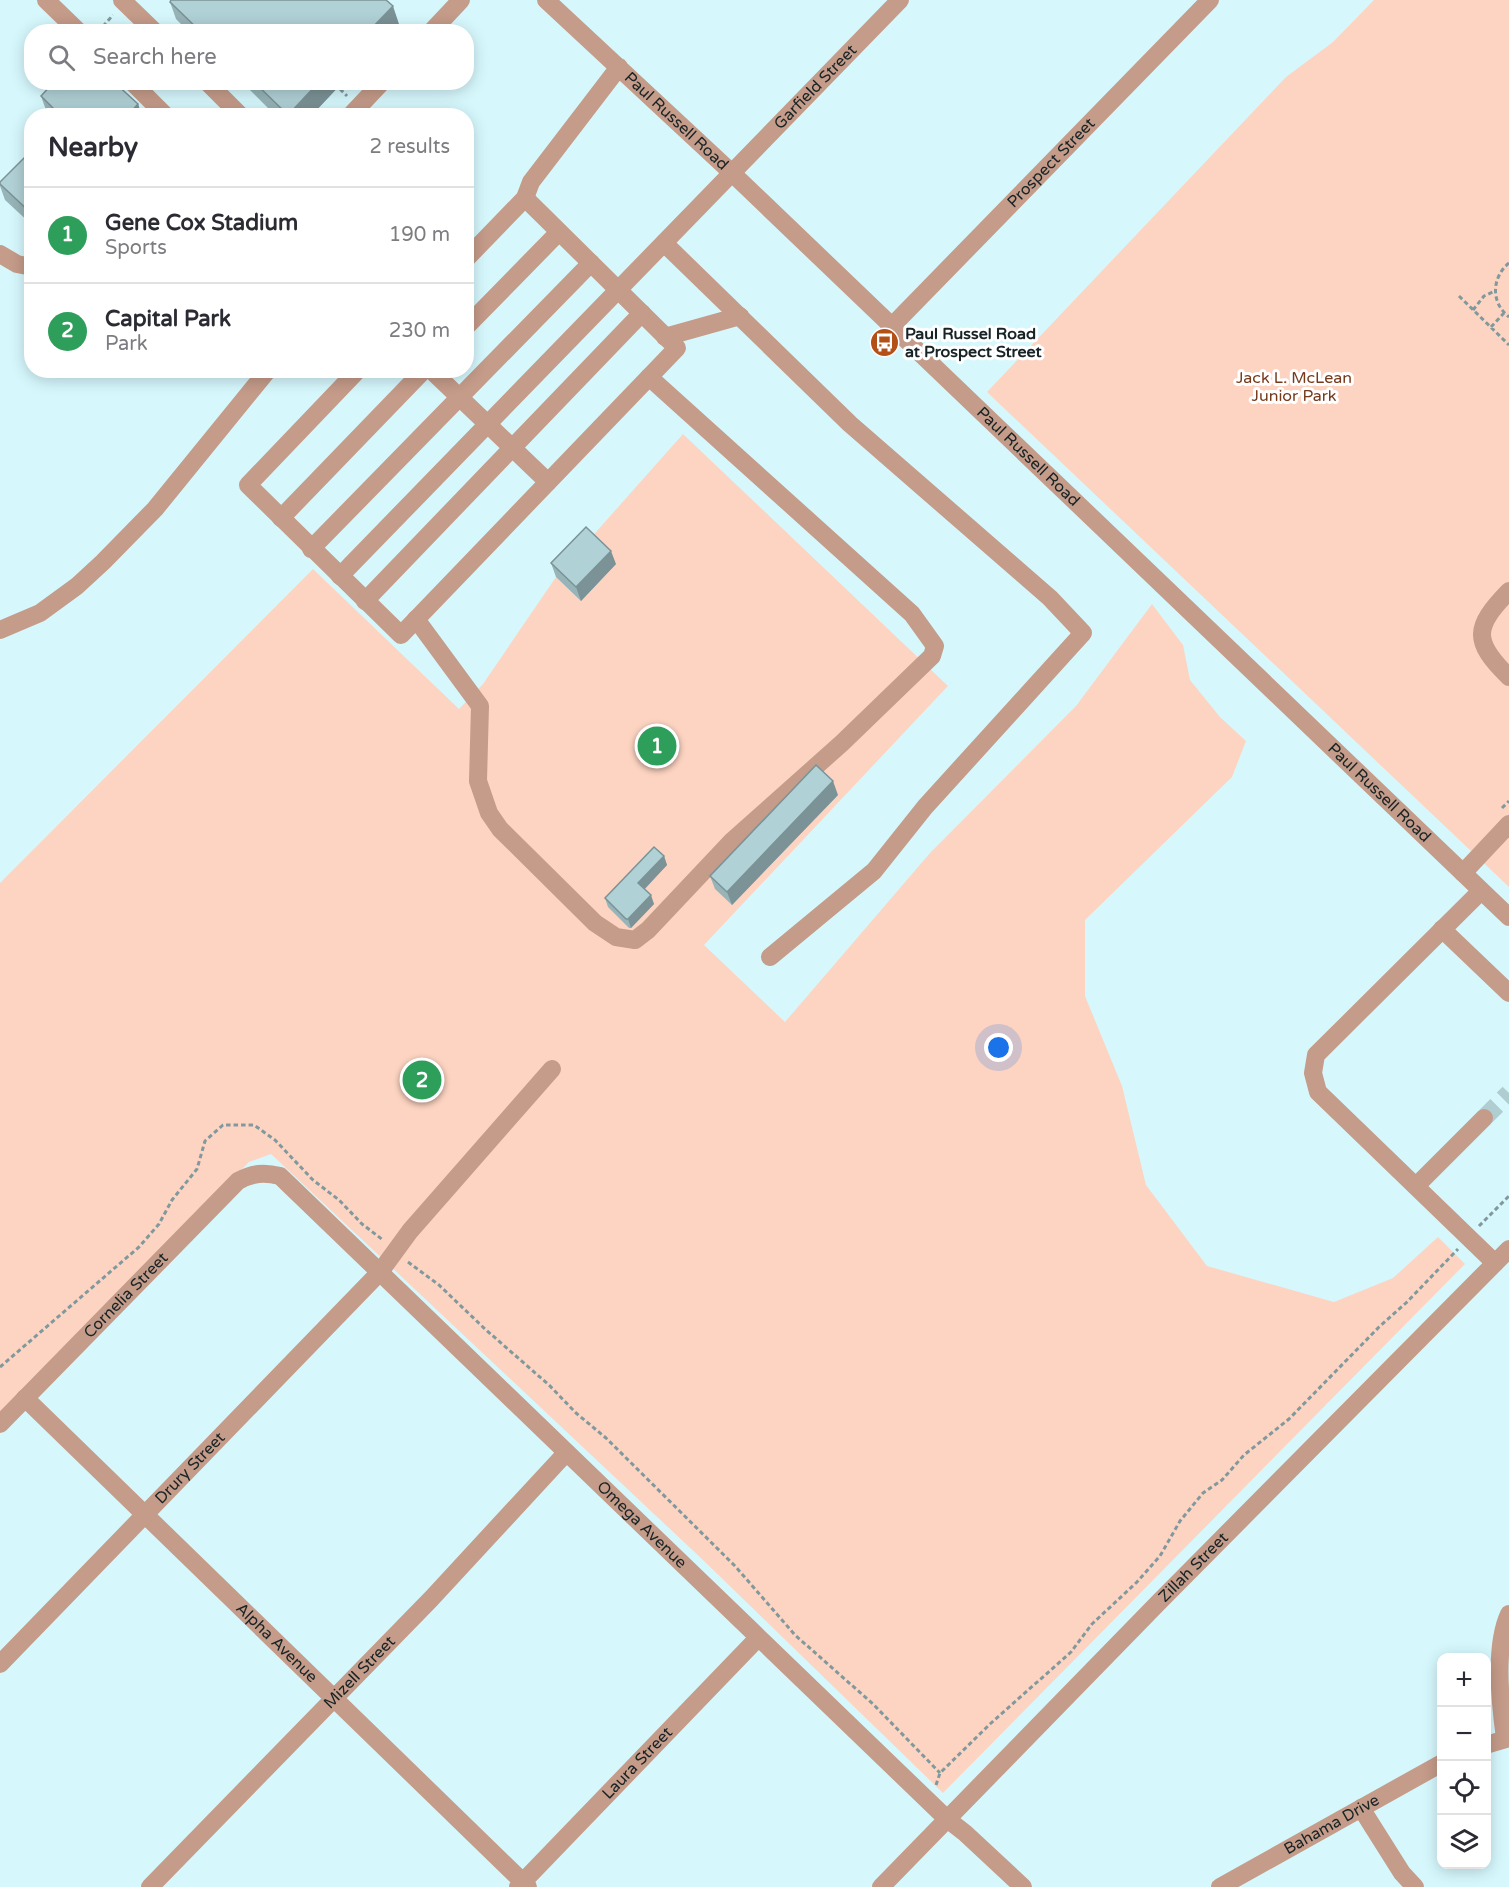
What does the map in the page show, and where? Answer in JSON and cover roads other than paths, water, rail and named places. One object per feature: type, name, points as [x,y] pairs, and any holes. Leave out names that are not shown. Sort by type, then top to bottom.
[{"type":"street","points":[[46,0],[71,24]]},
{"type":"street","points":[[439,24],[462,0]]},
{"type":"street","name":"Paul Russell Road","points":[[546,0],[732,173],[1509,917]]},
{"type":"street","name":"Garfield Street","points":[[340,576],[900,0]]},
{"type":"street","name":"Prospect Street","points":[[892,326],[1210,0]]},
{"type":"street","points":[[124,1],[147,24]]},
{"type":"street","points":[[474,251],[525,198],[531,182],[619,67]]},
{"type":"street","points":[[145,90],[160,108]]},
{"type":"street","points":[[215,90],[233,108]]},
{"type":"street","points":[[358,108],[374,90]]},
{"type":"street","points":[[350,378],[248,485],[401,635],[676,348],[525,198]]},
{"type":"street","points":[[474,319],[559,232]]},
{"type":"street","points":[[664,243],[850,424],[1050,598],[1083,633],[925,807],[874,871],[770,957]]},
{"type":"street","points":[[0,254],[24,265]]},
{"type":"street","points":[[311,549],[591,263]]},
{"type":"street","points":[[365,601],[642,314]]},
{"type":"street","points":[[665,337],[740,316]]},
{"type":"street","points":[[416,619],[480,706],[478,782],[489,813],[500,829],[595,923],[616,937],[635,940],[648,930],[732,841],[842,743],[932,656],[935,646],[912,614],[649,377]]},
{"type":"street","points":[[0,630],[40,613],[77,586],[103,562],[155,509],[261,378]]},
{"type":"street","points":[[281,518],[416,378]]},
{"type":"street","points":[[439,378],[548,483]]},
{"type":"street","points":[[1508,674],[1491,659],[1484,646],[1482,633],[1484,621],[1492,608],[1509,591]]},
{"type":"street","points":[[1463,873],[1509,824]]},
{"type":"street","points":[[1481,891],[1316,1055],[1313,1073],[1318,1092],[1495,1263]]},
{"type":"street","points":[[1443,929],[1509,993]]},
{"type":"street","name":"Drury Street","points":[[0,1664],[380,1272],[410,1231],[552,1069]]},
{"type":"street","points":[[1416,1186],[1484,1118]]},
{"type":"street","name":"Omega Avenue","points":[[256,1173],[280,1176],[758,1639],[947,1819],[1023,1887]]},
{"type":"street","name":"Cornelia Street","points":[[0,1424],[238,1181],[256,1173]]},
{"type":"street","name":"Zillah Street","points":[[881,1887],[1175,1585],[1509,1249]]},
{"type":"street","name":"Alpha Avenue","points":[[25,1398],[523,1885]]},
{"type":"street","name":"Mizell Street","points":[[150,1887],[432,1599],[567,1453]]},
{"type":"street","points":[[1491,1743],[1507,1738],[1500,1704],[1502,1638],[1509,1614]]},
{"type":"street","name":"Laura Street","points":[[523,1885],[758,1639]]},
{"type":"street","name":"Bahama Drive","points":[[1220,1887],[1437,1766]]},
{"type":"street","points":[[1361,1808],[1402,1873],[1415,1887]]},
{"type":"tunnel","points":[[1484,1118],[1509,1093]]},
{"type":"place","name":"Paul Russel Road at Prospect Street","points":[[884,343]]},
{"type":"place","name":"Gene Cox Stadium","points":[[657,746]]},
{"type":"place","name":"Capital Park","points":[[422,1080]]},
{"type":"park label","name":"Jack L. McLean Junior Park","points":[[1294,387]]}]
